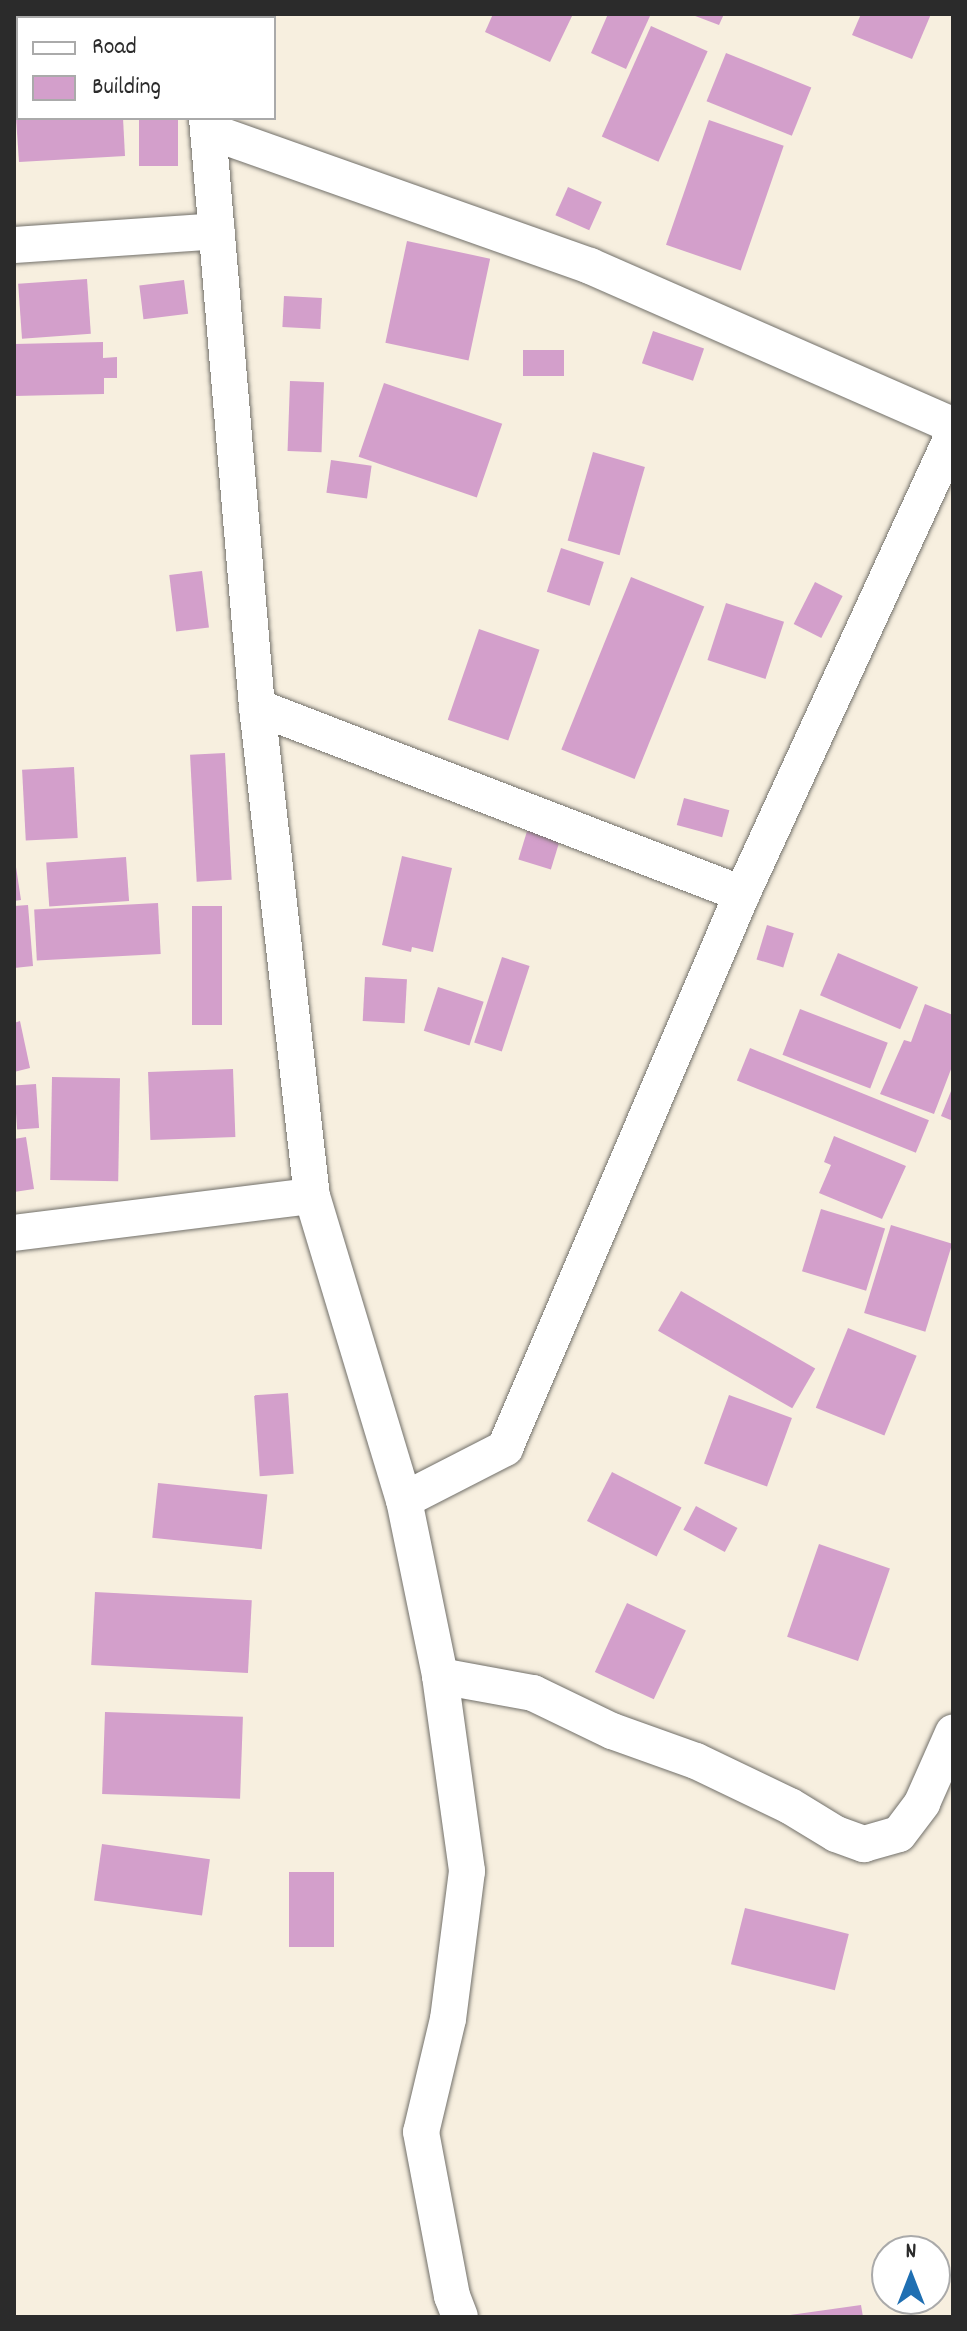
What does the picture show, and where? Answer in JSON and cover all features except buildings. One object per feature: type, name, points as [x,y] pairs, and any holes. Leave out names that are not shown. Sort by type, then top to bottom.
[{"type":"street","points":[[460,2317],[452,2296],[421,2132],[448,2019],[467,1871],[440,1676],[404,1500],[312,1196],[257,707],[208,125],[590,266],[953,425]]},
{"type":"street","points":[[14,245],[217,231]]},
{"type":"street","points":[[404,1500],[505,1448],[742,894],[953,435]]},
{"type":"street","points":[[257,707],[742,894]]},
{"type":"street","points":[[14,1233],[312,1196]]},
{"type":"street","points":[[440,1676],[533,1693],[612,1731],[696,1761],[790,1806],[836,1834],[864,1844],[899,1834],[922,1803],[953,1733]]}]
